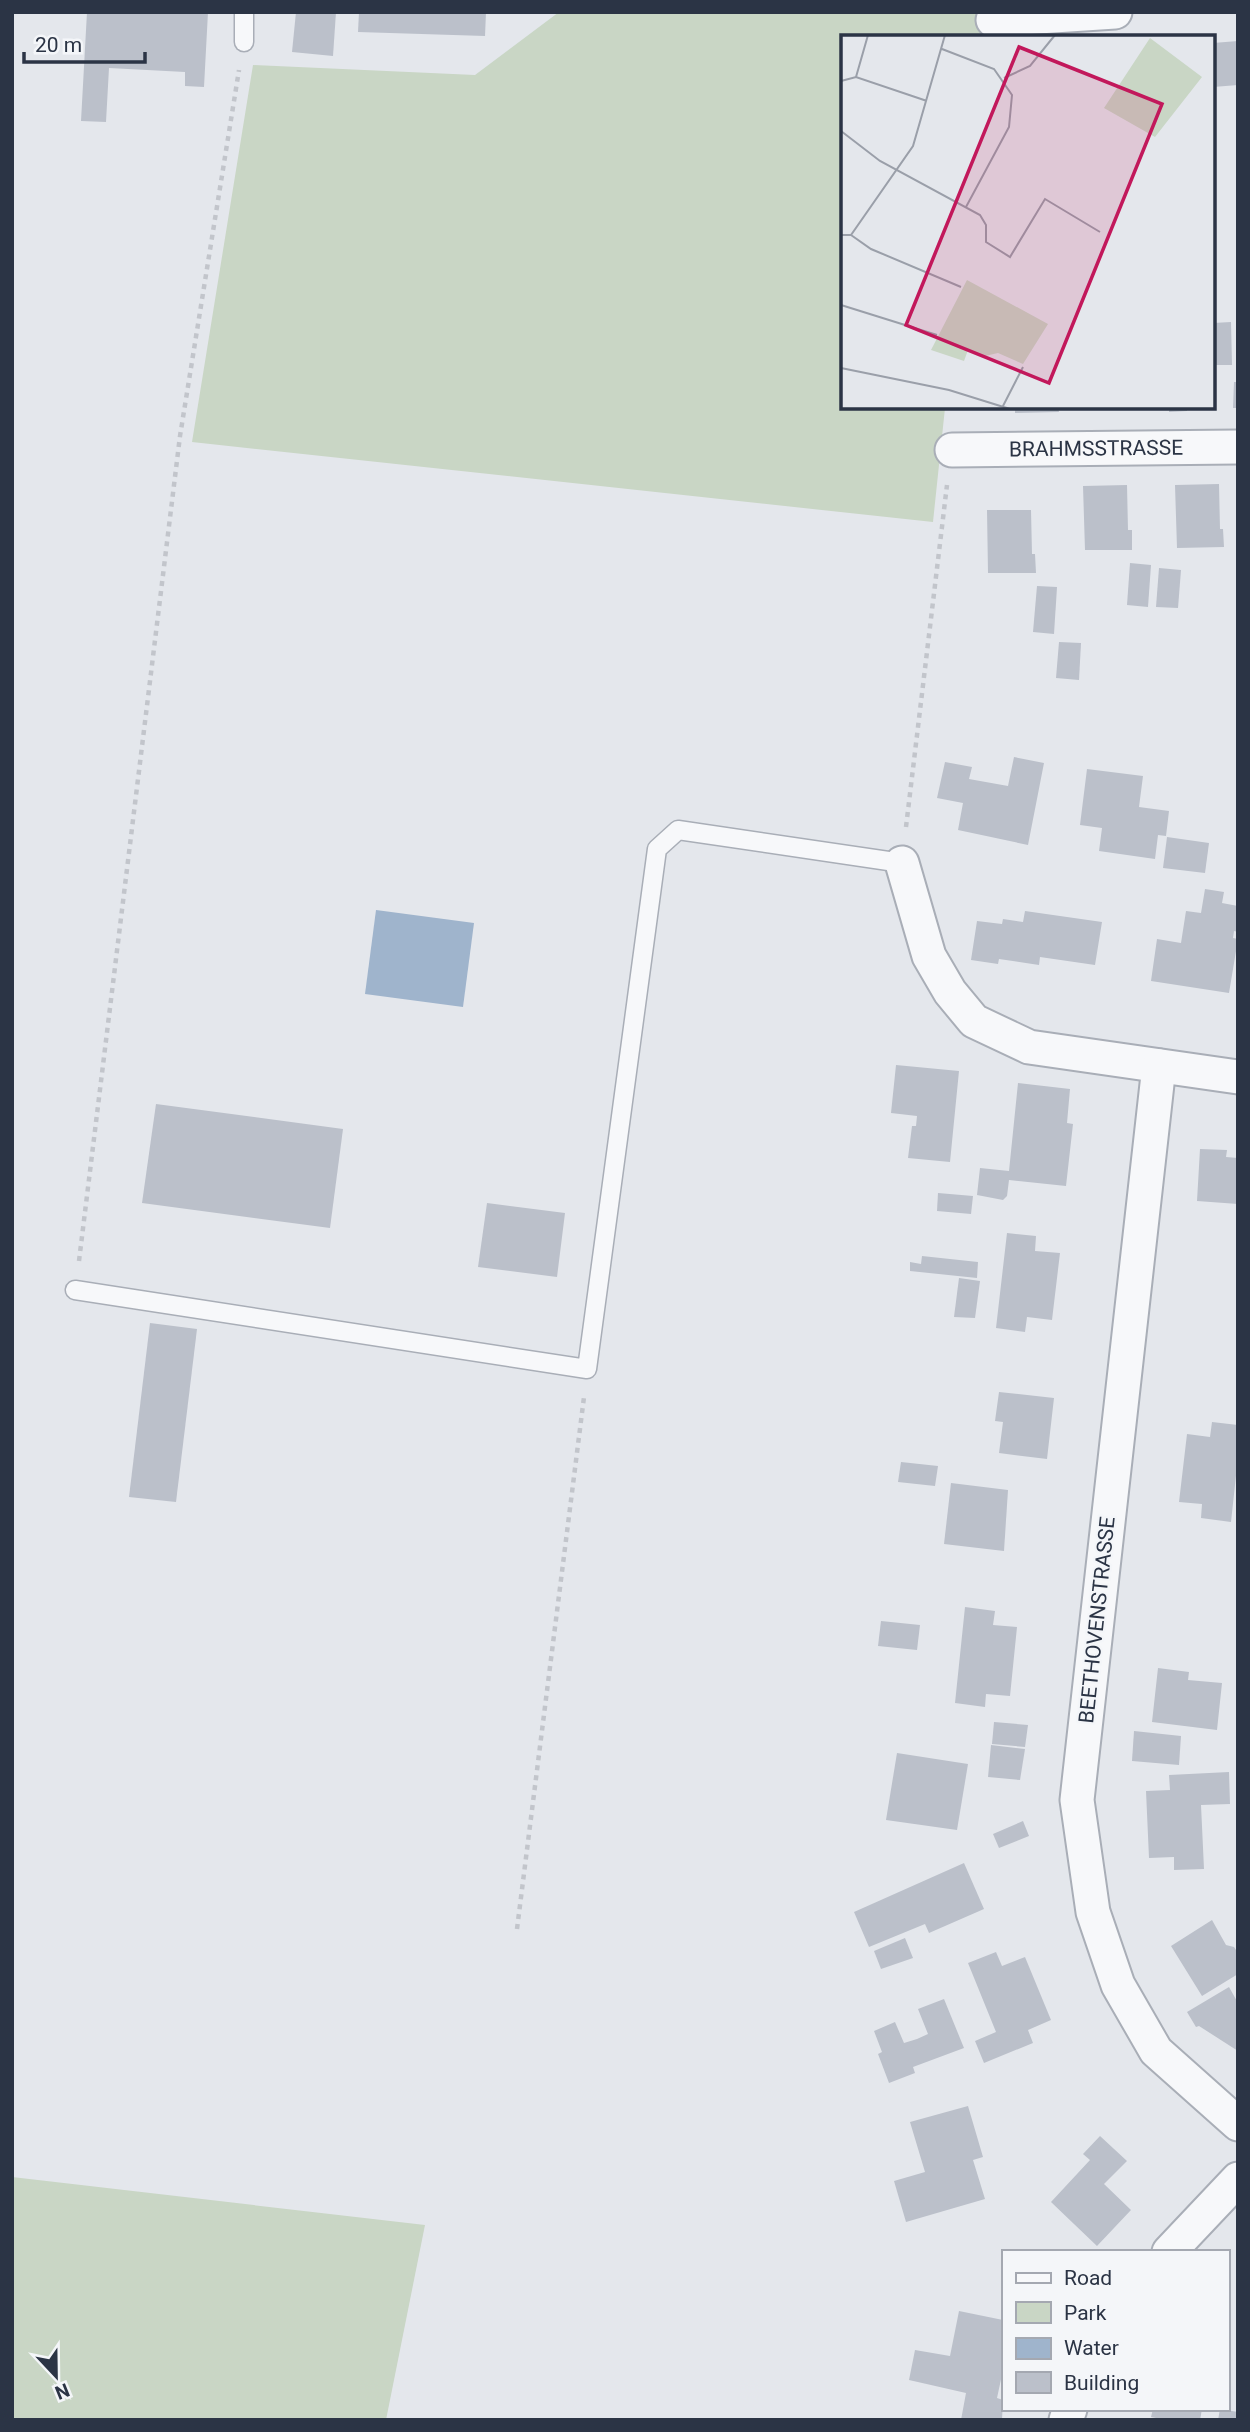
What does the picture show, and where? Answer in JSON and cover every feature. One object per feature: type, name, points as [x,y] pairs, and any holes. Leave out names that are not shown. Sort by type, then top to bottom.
[{"type":"street","points":[[993,20],[1115,12]]},
{"type":"street","name":"BRAHMSSTRASSE","points":[[951,450],[1238,447]]},
{"type":"street","points":[[902,863],[929,956],[950,992],[974,1021],[1029,1047],[1238,1077]]},
{"type":"street","name":"BEETHOVENSTRASSE","points":[[1159,1066],[1077,1800],[1093,1912],[1118,1985],[1156,2051],[1238,2124]]},
{"type":"street","points":[[1171,2250],[1238,2179]]},
{"type":"lane","points":[[244,12],[244,42]]},
{"type":"lane","points":[[75,1290],[587,1369],[657,849],[678,830],[902,863]]},
{"type":"path","points":[[75,1290],[180,436],[244,42]]},
{"type":"path","points":[[902,863],[951,450]]},
{"type":"path","points":[[517,1929],[587,1369]]},
{"type":"green space","points":[[559,12],[984,12],[982,35],[841,35],[841,410],[945,410],[933,522],[192,442],[253,65],[475,75]]},
{"type":"green space","points":[[12,2177],[425,2225],[386,2420],[12,2420]]},
{"type":"water","points":[[376,910],[474,923],[463,1007],[365,994]]},
{"type":"building","points":[[87,12],[208,12],[204,87],[185,86],[185,72],[109,68],[106,122],[81,121]]},
{"type":"building","points":[[296,12],[336,12],[333,56],[292,52]]},
{"type":"building","points":[[359,12],[486,12],[485,36],[358,32]]},
{"type":"building","points":[[1238,41],[1238,85],[1215,87],[1215,43]]},
{"type":"building","points":[[1231,322],[1232,365],[1215,365],[1215,323]]},
{"type":"building","points":[[1234,382],[1238,382],[1238,408],[1233,408]]},
{"type":"building","points":[[1015,410],[1059,412],[1015,413]]},
{"type":"building","points":[[1219,484],[1220,529],[1223,529],[1224,547],[1177,548],[1175,485]]},
{"type":"building","points":[[1127,485],[1128,530],[1132,530],[1132,550],[1085,550],[1083,486]]},
{"type":"building","points":[[987,510],[1031,510],[1032,554],[1035,554],[1036,573],[988,573]]},
{"type":"building","points":[[1130,563],[1151,565],[1148,607],[1127,605]]},
{"type":"building","points":[[1159,568],[1181,570],[1178,608],[1156,607]]},
{"type":"building","points":[[1037,586],[1057,587],[1054,634],[1033,632]]},
{"type":"building","points":[[1059,642],[1081,643],[1079,680],[1056,678]]},
{"type":"building","points":[[1014,757],[1044,763],[1028,845],[958,830],[963,803],[937,798],[945,762],[972,767],[969,779],[1008,786]]},
{"type":"building","points":[[1087,769],[1143,776],[1139,807],[1169,811],[1166,836],[1158,835],[1155,859],[1099,851],[1102,828],[1080,825]]},
{"type":"building","points":[[1167,837],[1209,843],[1205,873],[1163,868]]},
{"type":"building","points":[[1205,889],[1224,892],[1222,903],[1238,906],[1238,932],[1234,931],[1233,938],[1238,939],[1229,993],[1151,981],[1157,939],[1181,943],[1186,911],[1201,913]]},
{"type":"building","points":[[1025,911],[1102,922],[1095,965],[1040,957],[1039,965],[999,959],[998,964],[971,960],[977,921],[1002,924],[1003,919],[1023,922]]},
{"type":"building","points":[[896,1065],[959,1071],[950,1162],[908,1158],[912,1126],[916,1126],[917,1116],[891,1113]]},
{"type":"building","points":[[1018,1083],[1070,1089],[1067,1123],[1073,1124],[1066,1186],[1009,1180],[1007,1196],[1003,1200],[977,1195],[980,1168],[1009,1171]]},
{"type":"building","points":[[156,1104],[343,1129],[330,1228],[142,1203]]},
{"type":"building","points":[[1200,1149],[1227,1150],[1226,1157],[1238,1158],[1238,1204],[1197,1201]]},
{"type":"building","points":[[938,1193],[973,1196],[971,1214],[937,1211]]},
{"type":"building","points":[[487,1203],[565,1213],[557,1277],[478,1267]]},
{"type":"building","points":[[1007,1233],[1036,1236],[1035,1251],[1060,1253],[1052,1320],[1027,1317],[1025,1332],[996,1328]]},
{"type":"building","points":[[922,1256],[978,1262],[977,1278],[910,1271],[910,1262],[921,1264]]},
{"type":"building","points":[[959,1278],[980,1281],[975,1318],[954,1317]]},
{"type":"building","points":[[150,1323],[197,1329],[176,1502],[129,1497]]},
{"type":"building","points":[[999,1392],[1054,1398],[1047,1459],[999,1453],[1003,1422],[995,1421]]},
{"type":"building","points":[[1212,1422],[1238,1425],[1238,1457],[1231,1522],[1201,1518],[1202,1504],[1179,1502],[1187,1434],[1210,1437]]},
{"type":"building","points":[[901,1462],[938,1466],[935,1486],[898,1482]]},
{"type":"building","points":[[951,1483],[1008,1490],[1004,1551],[944,1544]]},
{"type":"building","points":[[965,1607],[995,1611],[993,1625],[1017,1627],[1010,1696],[986,1694],[985,1707],[955,1703]]},
{"type":"building","points":[[881,1621],[920,1625],[917,1650],[878,1646]]},
{"type":"building","points":[[1158,1668],[1189,1672],[1188,1680],[1222,1683],[1217,1730],[1152,1722]]},
{"type":"building","points":[[994,1722],[1028,1725],[1025,1747],[992,1744]]},
{"type":"building","points":[[1134,1731],[1181,1736],[1179,1765],[1132,1761]]},
{"type":"building","points":[[991,1745],[1025,1749],[1020,1780],[988,1777]]},
{"type":"building","points":[[897,1753],[968,1764],[957,1830],[886,1820]]},
{"type":"building","points":[[1229,1772],[1230,1804],[1201,1805],[1204,1869],[1174,1870],[1174,1857],[1149,1858],[1146,1791],[1170,1790],[1169,1775]]},
{"type":"building","points":[[1023,1821],[1029,1836],[999,1848],[993,1834]]},
{"type":"building","points":[[964,1863],[984,1909],[929,1933],[925,1924],[869,1947],[854,1912]]},
{"type":"building","points":[[1212,1920],[1226,1945],[1234,1947],[1238,1953],[1238,1974],[1202,1996],[1171,1946]]},
{"type":"building","points":[[905,1938],[913,1958],[881,1969],[874,1951]]},
{"type":"building","points":[[996,1952],[1002,1966],[1025,1957],[1051,2020],[1028,2030],[1033,2043],[984,2063],[975,2041],[996,2032],[968,1963]]},
{"type":"building","points":[[1229,1987],[1238,2003],[1238,2051],[1199,2026],[1196,2027],[1187,2012]]},
{"type":"building","points":[[944,1999],[964,2048],[913,2067],[915,2073],[889,2083],[878,2054],[882,2052],[874,2031],[895,2022],[904,2043],[928,2034],[918,2009]]},
{"type":"building","points":[[968,2106],[983,2157],[973,2160],[985,2199],[906,2222],[894,2181],[925,2172],[910,2122]]},
{"type":"building","points":[[1100,2136],[1127,2161],[1104,2184],[1131,2210],[1097,2246],[1051,2202],[1090,2160],[1083,2154]]},
{"type":"building","points":[[959,2311],[1002,2320],[1002,2375],[997,2398],[1002,2400],[1002,2420],[961,2420],[966,2393],[909,2380],[915,2350],[950,2356]]},
{"type":"building","points":[[1152,2411],[1202,2411],[1200,2420],[1151,2417]]},
{"type":"building","points":[[1220,2411],[1238,2412],[1238,2420],[1218,2420]]}]
